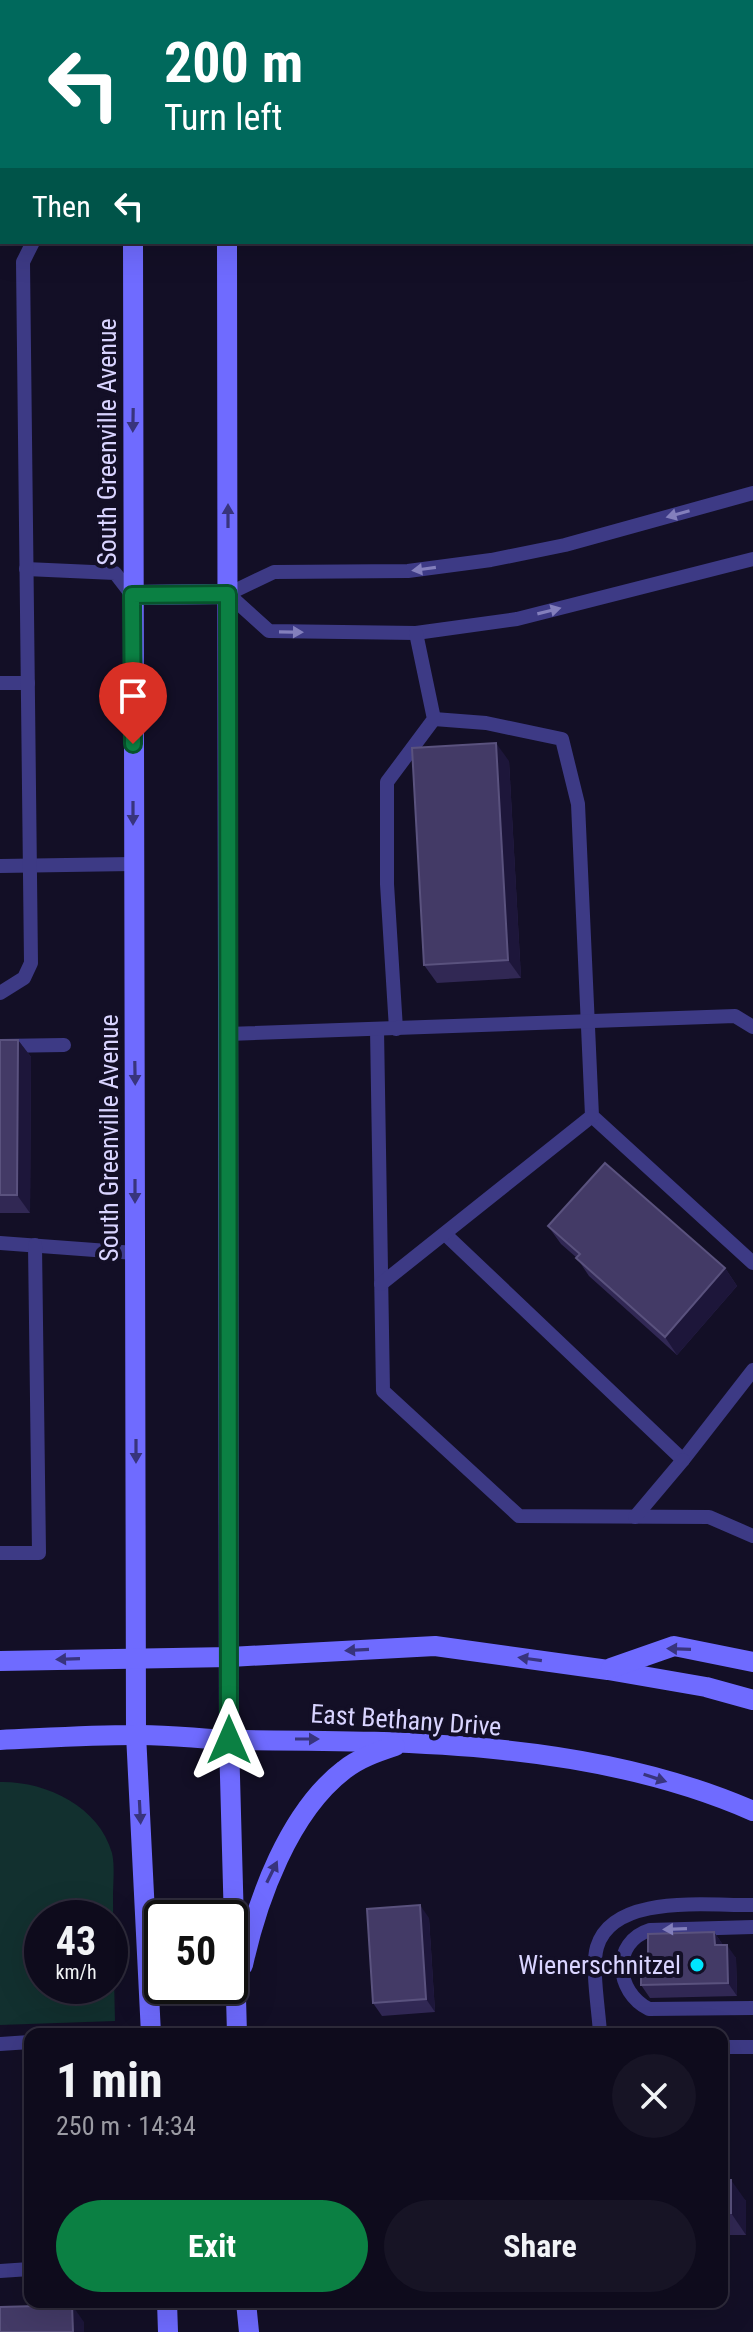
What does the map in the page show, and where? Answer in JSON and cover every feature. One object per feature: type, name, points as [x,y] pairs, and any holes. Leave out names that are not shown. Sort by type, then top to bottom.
[{"type":"main road","name":"South Greenville Avenue","points":[[133,244],[136,1734],[151,2028]]},
{"type":"main road","points":[[227,244],[229,1740],[233,1900]]},
{"type":"main road","points":[[132,595],[228,594]]},
{"type":"main road","points":[[0,1661],[230,1657],[435,1646],[608,1670],[706,1687],[753,1700]]},
{"type":"main road","points":[[608,1670],[674,1646],[753,1662]]},
{"type":"main road","name":"East Bethany Drive","points":[[0,1740],[136,1734],[229,1740],[349,1739],[474,1748],[640,1773],[753,1811]]},
{"type":"main road","points":[[248,1940],[254,1912],[274,1868],[309,1809],[343,1770],[369,1755],[405,1743]]},
{"type":"main road","points":[[235,2004],[237,2028]]},
{"type":"main road","points":[[167,2308],[168,2332]]},
{"type":"main road","points":[[247,2308],[249,2332]]},
{"type":"lane","points":[[0,993],[24,978],[31,963],[23,262],[32,244]]},
{"type":"lane","points":[[753,493],[565,545],[491,560],[408,571],[274,572],[228,594],[269,631],[416,633],[517,619],[753,559]]},
{"type":"lane","points":[[26,569],[115,573],[132,595]]},
{"type":"lane","points":[[396,1029],[387,884],[387,782],[434,719],[416,633]]},
{"type":"lane","points":[[0,683],[28,683]]},
{"type":"lane","points":[[434,719],[486,723],[562,739],[578,804],[592,1116],[753,1263]]},
{"type":"lane","points":[[0,866],[133,864]]},
{"type":"lane","points":[[228,1034],[735,1016],[753,1027]]},
{"type":"lane","points":[[377,1029],[383,1391],[519,1516],[709,1517],[753,1536]]},
{"type":"lane","points":[[0,1046],[64,1045]]},
{"type":"lane","points":[[381,1284],[592,1116]]},
{"type":"lane","points":[[445,1234],[683,1460]]},
{"type":"lane","points":[[0,1243],[135,1253]]},
{"type":"lane","points":[[0,1553],[39,1553],[35,1245]]},
{"type":"lane","points":[[635,1517],[753,1370]]},
{"type":"lane","points":[[600,2028],[596,1950],[605,1929],[629,1912],[668,1907],[753,1905]]},
{"type":"lane","points":[[753,1927],[650,1930],[637,1934],[625,1947],[621,1963],[627,1991],[637,2003],[649,2009],[753,2008]]},
{"type":"lane","points":[[0,2044],[24,2042]]},
{"type":"lane","points":[[728,2047],[753,2047]]},
{"type":"lane","points":[[0,2271],[24,2269]]},
{"type":"green space","points":[[0,1782],[35,1786],[68,1800],[95,1822],[112,1853],[113,1900],[24,1900],[24,2004],[115,2004],[115,2021],[0,2025]]},
{"type":"building","points":[[496,743],[508,960],[424,965],[412,748]]},
{"type":"building","points":[[0,1040],[18,1040],[17,1195],[0,1195]]},
{"type":"building","points":[[605,1163],[725,1268],[665,1337],[576,1258],[580,1254],[548,1226]]},
{"type":"building","points":[[420,1905],[426,1999],[373,2003],[367,1909]]},
{"type":"building","name":"Wienerschnitzel","points":[[714,1932],[715,1945],[727,1945],[728,1983],[641,1985],[641,1960],[648,1960],[648,1934]]},
{"type":"building","points":[[728,2180],[731,2180],[731,2213],[728,2213]]},
{"type":"building","points":[[0,2307],[72,2308],[73,2332],[0,2332]]},
{"type":"place","name":"Wienerschnitzel","points":[[697,1965]]},
{"type":"route","points":[[133,744],[132,595],[228,594],[229,1740]]}]
